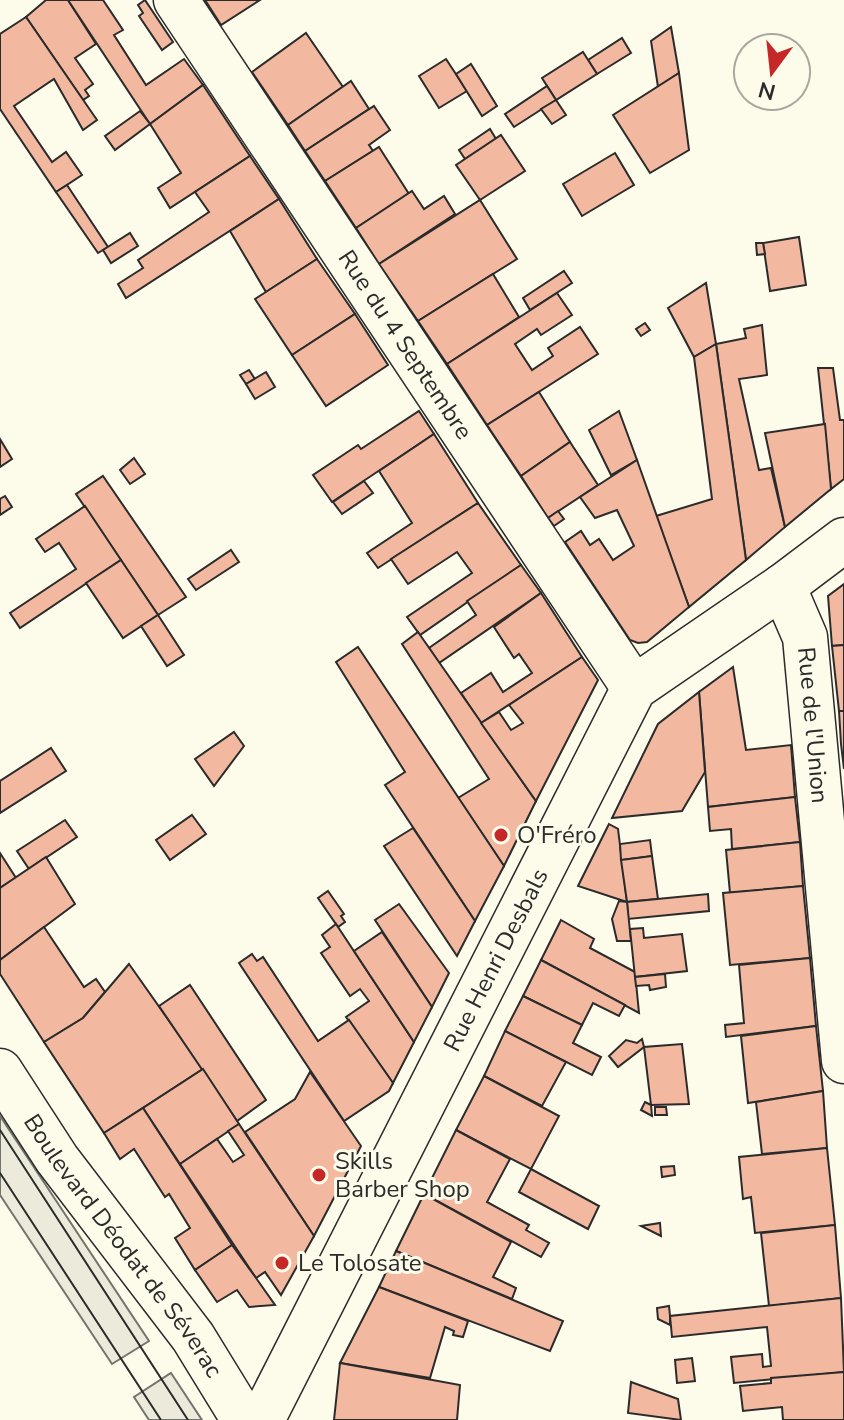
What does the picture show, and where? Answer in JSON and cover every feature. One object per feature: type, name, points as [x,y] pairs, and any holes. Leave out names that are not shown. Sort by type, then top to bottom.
[{"type":"street","name":"Rue du 4 Septembre","points":[[176,0],[634,688]]},
{"type":"street","name":"Rue Henri Desbals","points":[[262,1420],[634,688],[783,586],[844,540]]},
{"type":"street","name":"Rue de l'Union","points":[[783,586],[805,637],[844,1061]]},
{"type":"street","name":"Boulevard Déodat de Séverac","points":[[0,1071],[57,1159],[193,1337],[244,1420]]},
{"type":"shaded area","points":[[0,1116],[149,1341],[112,1364],[0,1195]]},
{"type":"shaded area","points":[[171,1373],[202,1420],[149,1420],[134,1397]]},
{"type":"building","points":[[46,0],[68,0],[96,44],[75,58],[93,84],[85,90],[89,96],[83,100],[26,17]]},
{"type":"building","points":[[68,0],[103,0],[123,30],[114,35],[146,85],[184,59],[203,85],[150,124]]},
{"type":"building","points":[[145,0],[173,42],[162,50],[139,16],[143,13],[138,5]]},
{"type":"building","points":[[205,0],[260,0],[221,25]]},
{"type":"building","points":[[26,17],[97,120],[83,130],[54,79],[14,106],[52,162],[66,152],[82,175],[56,192],[0,109],[0,34]]},
{"type":"building","points":[[671,27],[679,73],[658,87],[651,41]]},
{"type":"building","points":[[306,33],[343,87],[288,125],[252,72]]},
{"type":"building","points":[[622,38],[631,53],[597,74],[588,60]]},
{"type":"building","points":[[583,52],[597,74],[556,100],[542,78]]},
{"type":"building","points":[[446,59],[467,91],[439,108],[419,76]]},
{"type":"building","points":[[471,64],[497,106],[482,116],[456,74]]},
{"type":"building","points":[[679,73],[689,150],[650,173],[613,115]]},
{"type":"building","points":[[351,81],[369,109],[305,151],[288,125]]},
{"type":"building","points":[[203,85],[250,156],[170,208],[158,188],[181,173],[150,124]]},
{"type":"building","points":[[547,86],[556,100],[514,127],[505,114]]},
{"type":"building","points":[[556,100],[566,115],[552,124],[541,109]]},
{"type":"building","points":[[374,106],[390,130],[369,145],[373,151],[325,181],[305,151]]},
{"type":"building","points":[[140,111],[150,124],[115,150],[105,136]]},
{"type":"building","points":[[490,129],[496,139],[465,159],[459,150]]},
{"type":"building","points":[[501,135],[525,171],[480,200],[456,165]]},
{"type":"building","points":[[379,147],[409,194],[356,228],[325,181]]},
{"type":"building","points":[[615,153],[634,185],[582,216],[563,184]]},
{"type":"building","points":[[250,156],[279,199],[126,298],[118,284],[143,268],[138,260],[209,212],[195,192]]},
{"type":"building","points":[[67,185],[108,247],[98,253],[56,192]]},
{"type":"building","points":[[412,191],[424,209],[444,196],[455,214],[379,264],[356,228]]},
{"type":"building","points":[[279,199],[317,259],[266,292],[230,231]]},
{"type":"building","points":[[480,200],[517,259],[418,321],[379,264]]},
{"type":"building","points":[[130,233],[138,246],[111,263],[103,250]]},
{"type":"building","points":[[799,237],[806,285],[770,291],[763,243]]},
{"type":"building","points":[[756,243],[763,243],[765,254],[757,255]]},
{"type":"building","points":[[317,259],[355,314],[292,355],[255,299]]},
{"type":"building","points":[[564,271],[572,283],[530,310],[523,298]]},
{"type":"building","points":[[493,274],[519,317],[447,364],[418,321]]},
{"type":"building","points":[[706,283],[716,344],[694,357],[668,308]]},
{"type":"building","points":[[557,293],[572,315],[541,335],[537,329],[515,344],[532,370],[553,356],[548,348],[580,327],[598,354],[487,425],[447,364]]},
{"type":"building","points":[[355,314],[388,365],[326,406],[292,355]]},
{"type":"building","points":[[645,323],[650,330],[641,336],[636,329]]},
{"type":"building","points":[[762,325],[767,375],[739,379],[759,470],[771,468],[785,527],[746,560],[716,344],[746,338],[744,329]]},
{"type":"building","points":[[716,344],[746,560],[689,607],[656,516],[712,499],[694,357]]},
{"type":"building","points":[[818,368],[833,368],[840,420],[844,420],[844,479],[831,489]]},
{"type":"building","points":[[249,370],[255,379],[246,384],[240,375]]},
{"type":"building","points":[[266,372],[275,387],[255,399],[246,384]]},
{"type":"building","points":[[539,392],[570,442],[521,476],[487,425]]},
{"type":"building","points":[[419,411],[434,434],[332,502],[313,475],[358,445],[361,449]]},
{"type":"building","points":[[619,411],[637,460],[611,475],[589,430]]},
{"type":"building","points":[[825,424],[831,489],[785,527],[765,433]]},
{"type":"building","points":[[434,434],[478,503],[378,568],[367,553],[412,523],[379,471]]},
{"type":"building","points":[[0,439],[12,459],[0,467]]},
{"type":"building","points":[[570,442],[598,485],[548,518],[521,476]]},
{"type":"building","points":[[134,458],[145,474],[130,484],[120,470]]},
{"type":"building","points":[[637,460],[689,607],[647,642],[638,643],[630,640],[565,542],[581,531],[590,545],[599,539],[613,560],[634,546],[617,510],[595,518],[580,497]]},
{"type":"building","points":[[103,476],[186,597],[158,615],[76,494]]},
{"type":"building","points":[[364,481],[373,493],[342,514],[333,502]]},
{"type":"building","points":[[5,496],[12,507],[0,515],[0,499]]},
{"type":"building","points":[[478,503],[521,565],[420,635],[407,617],[472,573],[457,552],[408,584],[391,559]]},
{"type":"building","points":[[85,506],[121,560],[20,628],[10,613],[76,569],[59,543],[45,552],[36,539]]},
{"type":"building","points":[[558,511],[564,519],[554,526],[548,518]]},
{"type":"building","points":[[231,550],[239,562],[196,590],[188,579]]},
{"type":"building","points":[[121,560],[158,615],[123,638],[86,583]]},
{"type":"building","points":[[521,565],[541,593],[439,663],[429,648],[476,615],[467,601]]},
{"type":"building","points":[[844,584],[844,645],[832,646],[828,596]]},
{"type":"building","points":[[541,593],[582,657],[481,723],[461,693],[491,673],[503,692],[532,673],[519,654],[514,658],[494,627]]},
{"type":"building","points":[[158,615],[184,655],[167,666],[141,626]]},
{"type":"building","points":[[418,632],[536,801],[504,866],[458,798],[489,779],[402,644]]},
{"type":"building","points":[[844,645],[844,711],[839,711],[832,646]]},
{"type":"building","points":[[358,647],[504,866],[475,921],[385,785],[405,772],[336,662]]},
{"type":"building","points":[[582,657],[598,680],[536,801],[481,723],[499,712],[511,730],[523,723],[509,705]]},
{"type":"building","points":[[733,667],[746,750],[791,745],[795,797],[708,807],[699,692]]},
{"type":"building","points":[[699,692],[705,772],[682,811],[612,818],[658,724]]},
{"type":"building","points":[[839,711],[844,711],[844,769],[841,744]]},
{"type":"building","points":[[234,732],[244,746],[214,786],[195,759]]},
{"type":"building","points":[[51,748],[66,771],[0,813],[0,781]]},
{"type":"building","points":[[795,797],[800,842],[732,849],[731,829],[710,831],[708,807]]},
{"type":"building","points":[[192,815],[206,834],[170,860],[156,840]]},
{"type":"building","points":[[65,820],[77,837],[29,869],[17,851]]},
{"type":"building","points":[[609,824],[618,829],[627,902],[578,886]]},
{"type":"building","points":[[413,828],[475,921],[457,956],[384,846]]},
{"type":"building","points":[[650,840],[652,856],[621,860],[620,844]]},
{"type":"building","points":[[800,842],[803,886],[730,893],[726,850]]},
{"type":"building","points":[[0,853],[16,878],[0,888]]},
{"type":"building","points":[[652,856],[658,899],[627,902],[621,860]]},
{"type":"building","points":[[46,857],[75,904],[0,960],[0,888]]},
{"type":"building","points":[[803,886],[810,958],[730,965],[723,893]]},
{"type":"building","points":[[328,891],[344,914],[341,916],[345,922],[338,927],[318,898]]},
{"type":"building","points":[[708,894],[709,911],[628,919],[627,902]]},
{"type":"building","points":[[619,901],[627,902],[631,941],[617,941],[612,919]]},
{"type":"building","points":[[399,904],[449,973],[432,1007],[375,920]]},
{"type":"building","points":[[561,920],[594,939],[590,948],[635,972],[639,1013],[541,960]]},
{"type":"building","points":[[336,924],[414,1042],[393,1083],[346,1017],[369,1001],[360,989],[350,996],[321,953],[330,947],[322,935]]},
{"type":"building","points":[[44,927],[84,987],[96,979],[105,992],[83,1018],[44,1042],[0,974],[0,960]]},
{"type":"building","points":[[643,928],[644,938],[682,934],[687,971],[635,977],[630,929]]},
{"type":"building","points":[[382,932],[432,1007],[414,1042],[354,951]]},
{"type":"building","points":[[252,954],[257,961],[263,957],[318,1041],[349,1020],[393,1083],[389,1091],[344,1121],[239,963]]},
{"type":"building","points":[[810,958],[816,1026],[726,1037],[725,1025],[744,1023],[739,965]]},
{"type":"building","points":[[541,960],[625,1005],[619,1016],[593,1003],[582,1025],[523,996]]},
{"type":"building","points":[[129,964],[203,1069],[104,1133],[44,1042],[83,1018]]},
{"type":"building","points":[[665,974],[666,987],[650,990],[649,985],[636,986],[635,977]]},
{"type":"building","points":[[190,985],[266,1100],[237,1121],[159,1006]]},
{"type":"building","points":[[523,996],[582,1025],[573,1043],[601,1057],[592,1075],[505,1031]]},
{"type":"building","points":[[816,1026],[823,1091],[748,1103],[741,1036]]},
{"type":"building","points":[[505,1031],[566,1062],[542,1106],[484,1076]]},
{"type":"building","points":[[642,1039],[644,1047],[618,1067],[609,1056],[626,1040],[637,1043]]},
{"type":"building","points":[[682,1044],[689,1104],[651,1105],[644,1047]]},
{"type":"building","points":[[203,1069],[239,1124],[180,1164],[143,1108]]},
{"type":"building","points":[[310,1072],[361,1146],[314,1236],[245,1132],[295,1099]]},
{"type":"building","points":[[484,1076],[559,1116],[531,1169],[456,1130]]},
{"type":"building","points":[[823,1091],[827,1148],[762,1154],[756,1102]]},
{"type":"building","points":[[645,1102],[651,1105],[652,1116],[641,1110]]},
{"type":"building","points":[[655,1107],[666,1107],[667,1115],[655,1115]]},
{"type":"building","points":[[143,1108],[232,1245],[195,1270],[175,1238],[190,1228],[169,1194],[165,1197],[134,1149],[120,1159],[104,1133]]},
{"type":"building","points":[[239,1124],[314,1236],[281,1295],[265,1272],[256,1278],[180,1164],[217,1139],[233,1162],[244,1155],[228,1131]]},
{"type":"building","points":[[456,1130],[510,1159],[487,1202],[529,1225],[526,1230],[549,1243],[541,1257],[424,1194]]},
{"type":"building","points":[[827,1148],[835,1225],[755,1233],[751,1197],[743,1199],[739,1157]]},
{"type":"building","points":[[674,1166],[675,1175],[662,1177],[661,1167]]},
{"type":"building","points":[[531,1169],[599,1206],[588,1229],[519,1192]]},
{"type":"building","points":[[424,1194],[511,1242],[493,1277],[516,1288],[512,1299],[396,1251]]},
{"type":"building","points":[[660,1223],[661,1236],[641,1226]]},
{"type":"building","points":[[835,1225],[841,1298],[769,1306],[761,1233]]},
{"type":"building","points":[[232,1245],[275,1305],[249,1307],[237,1290],[217,1302],[195,1270]]},
{"type":"building","points":[[396,1251],[563,1321],[550,1351],[379,1287]]},
{"type":"building","points":[[379,1287],[468,1321],[463,1337],[453,1335],[454,1331],[445,1327],[430,1378],[340,1363]]},
{"type":"building","points":[[841,1298],[844,1372],[734,1383],[731,1357],[762,1354],[763,1367],[771,1366],[767,1327],[672,1337],[670,1316]]},
{"type":"building","points":[[669,1306],[670,1325],[658,1319],[657,1308]]},
{"type":"building","points":[[692,1358],[695,1381],[677,1383],[675,1360]]},
{"type":"building","points":[[340,1363],[460,1385],[457,1420],[334,1420]]},
{"type":"building","points":[[844,1372],[844,1420],[783,1420],[782,1407],[743,1411],[740,1386],[771,1383],[771,1378]]},
{"type":"building","points":[[631,1382],[678,1399],[681,1420],[628,1413]]},
{"type":"tram line","points":[[0,1130],[188,1420]]},
{"type":"tram line","points":[[0,1173],[161,1420]]},
{"type":"place","name":"O'Fréro","points":[[501,835]]},
{"type":"place","name":"Skills Barber Shop","points":[[319,1175]]},
{"type":"place","name":"Le Tolosate","points":[[282,1263]]}]
